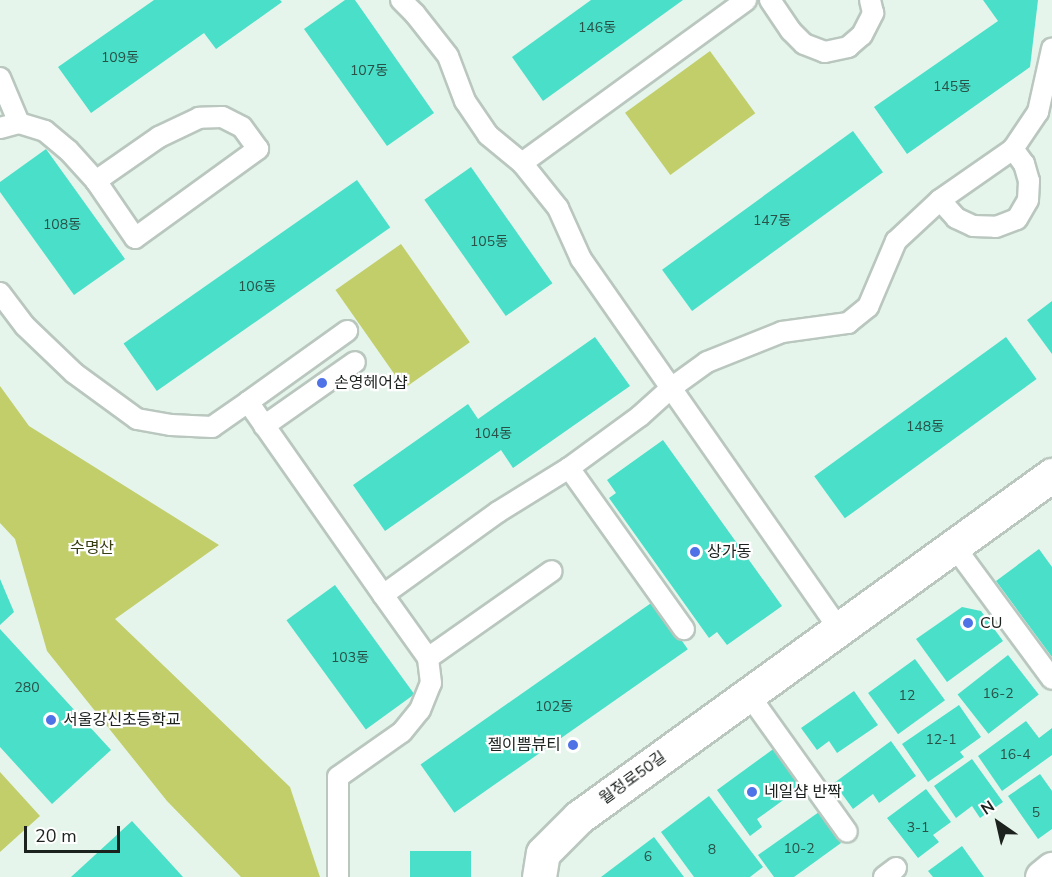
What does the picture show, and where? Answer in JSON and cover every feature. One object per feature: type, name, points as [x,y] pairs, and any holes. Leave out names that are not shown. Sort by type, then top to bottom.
[{"type":"street","name":"월정로50길","points":[[539,877],[543,853],[579,817],[1052,475]]},
{"type":"street","points":[[1042,877],[1052,869]]},
{"type":"lane","points":[[401,0],[448,56],[465,100],[488,135],[522,163],[558,208],[581,259],[840,630]]},
{"type":"lane","points":[[522,163],[746,0]]},
{"type":"lane","points":[[770,0],[792,32],[804,44],[825,52],[848,47],[862,35],[873,13],[870,0]]},
{"type":"lane","points":[[383,595],[498,512],[569,468],[640,416],[671,388],[707,362],[782,332],[848,322],[868,307],[896,241],[939,200],[1013,149],[1038,112],[1052,49]]},
{"type":"lane","points":[[0,78],[10,126],[45,131],[68,150],[96,181],[135,238],[258,149],[242,127],[222,117],[199,118],[159,137],[96,181]]},
{"type":"lane","points":[[939,200],[956,218],[973,226],[996,227],[1017,219],[1028,200],[1029,181],[1024,164],[1013,149]]},
{"type":"lane","points":[[0,292],[26,326],[74,373],[137,419],[171,425],[212,427],[347,331]]},
{"type":"lane","points":[[264,426],[355,362]]},
{"type":"lane","points":[[248,402],[428,658],[431,683],[420,710],[402,732],[338,777],[338,877]]},
{"type":"lane","points":[[569,468],[684,629]]},
{"type":"lane","points":[[954,546],[1052,679]]},
{"type":"lane","points":[[428,658],[552,571]]},
{"type":"lane","points":[[749,695],[847,832]]},
{"type":"green space","points":[[710,51],[755,113],[670,175],[625,113]]},
{"type":"green space","points":[[401,244],[470,342],[404,388],[335,290]]},
{"type":"green space","name":"수명산","points":[[0,386],[29,426],[219,545],[115,619],[290,787],[320,877],[241,877],[167,801],[47,651],[15,539],[0,523]]},
{"type":"green space","points":[[0,772],[40,816],[0,852]]},
{"type":"building","points":[[154,0],[280,0],[282,2],[216,49],[204,33],[91,113],[58,67]]},
{"type":"building","points":[[345,0],[355,0],[434,113],[387,146],[304,29]]},
{"type":"building","points":[[591,0],[683,0],[543,101],[512,57]]},
{"type":"building","points":[[983,0],[1038,0],[1030,67],[907,154],[874,107],[998,21]]},
{"type":"building","points":[[853,131],[883,172],[692,311],[662,270]]},
{"type":"building","points":[[46,149],[125,259],[74,295],[0,192],[0,182]]},
{"type":"building","points":[[471,167],[552,283],[506,316],[424,200]]},
{"type":"building","points":[[357,180],[390,228],[157,391],[124,343]]},
{"type":"building","points":[[1052,301],[1052,354],[1027,320]]},
{"type":"building","points":[[595,337],[630,386],[513,468],[501,450],[385,531],[353,485],[468,404],[478,419]]},
{"type":"building","points":[[1006,337],[1037,379],[845,518],[814,476]]},
{"type":"building","name":"상가동","points":[[663,440],[782,606],[727,645],[717,632],[709,638],[609,498],[616,493],[607,480]]},
{"type":"building","points":[[1039,549],[1052,567],[1052,657],[996,581]]},
{"type":"building","points":[[0,579],[14,612],[0,625]]},
{"type":"building","points":[[335,585],[414,694],[366,729],[286,620]]},
{"type":"building","points":[[654,601],[688,649],[454,813],[421,764]]},
{"type":"building","points":[[962,607],[981,611],[1003,641],[947,682],[916,639]]},
{"type":"building","points":[[0,629],[111,750],[52,804],[0,747]]},
{"type":"building","points":[[1008,655],[1039,694],[988,734],[958,694]]},
{"type":"building","points":[[915,659],[945,700],[898,734],[868,693]]},
{"type":"building","points":[[854,691],[878,725],[837,753],[829,741],[817,750],[801,728]]},
{"type":"building","points":[[959,705],[981,737],[960,752],[964,757],[928,782],[902,744]]},
{"type":"building","points":[[1026,721],[1039,738],[1052,728],[1052,755],[1002,791],[978,756]]},
{"type":"building","points":[[891,741],[916,776],[879,803],[873,794],[853,809],[834,783]]},
{"type":"building","points":[[776,747],[804,785],[757,819],[762,827],[750,836],[717,790]]},
{"type":"building","points":[[972,759],[1003,802],[980,818],[972,806],[956,818],[934,786]]},
{"type":"building","points":[[1040,774],[1052,791],[1052,829],[1038,839],[1008,796]]},
{"type":"building","points":[[926,789],[951,822],[933,835],[939,842],[918,858],[887,818]]},
{"type":"building","points":[[709,796],[763,867],[750,877],[694,877],[661,832]]},
{"type":"building","points":[[819,812],[841,843],[794,877],[774,877],[758,855]]},
{"type":"building","points":[[132,821],[183,877],[71,877]]},
{"type":"building","points":[[654,837],[684,877],[601,877]]},
{"type":"building","points":[[962,846],[984,877],[933,877],[928,871]]},
{"type":"building","points":[[410,851],[471,851],[471,877],[410,877]]},
{"type":"place","name":"손영헤어샵","points":[[322,383]]},
{"type":"place","name":"상가동","points":[[695,552]]},
{"type":"place","name":"CU","points":[[968,623]]},
{"type":"place","name":"서울강신초등학교","points":[[51,720]]},
{"type":"place","name":"젤이쁨뷰티","points":[[573,745]]},
{"type":"place","name":"네일샵 반짝","points":[[752,792]]}]
